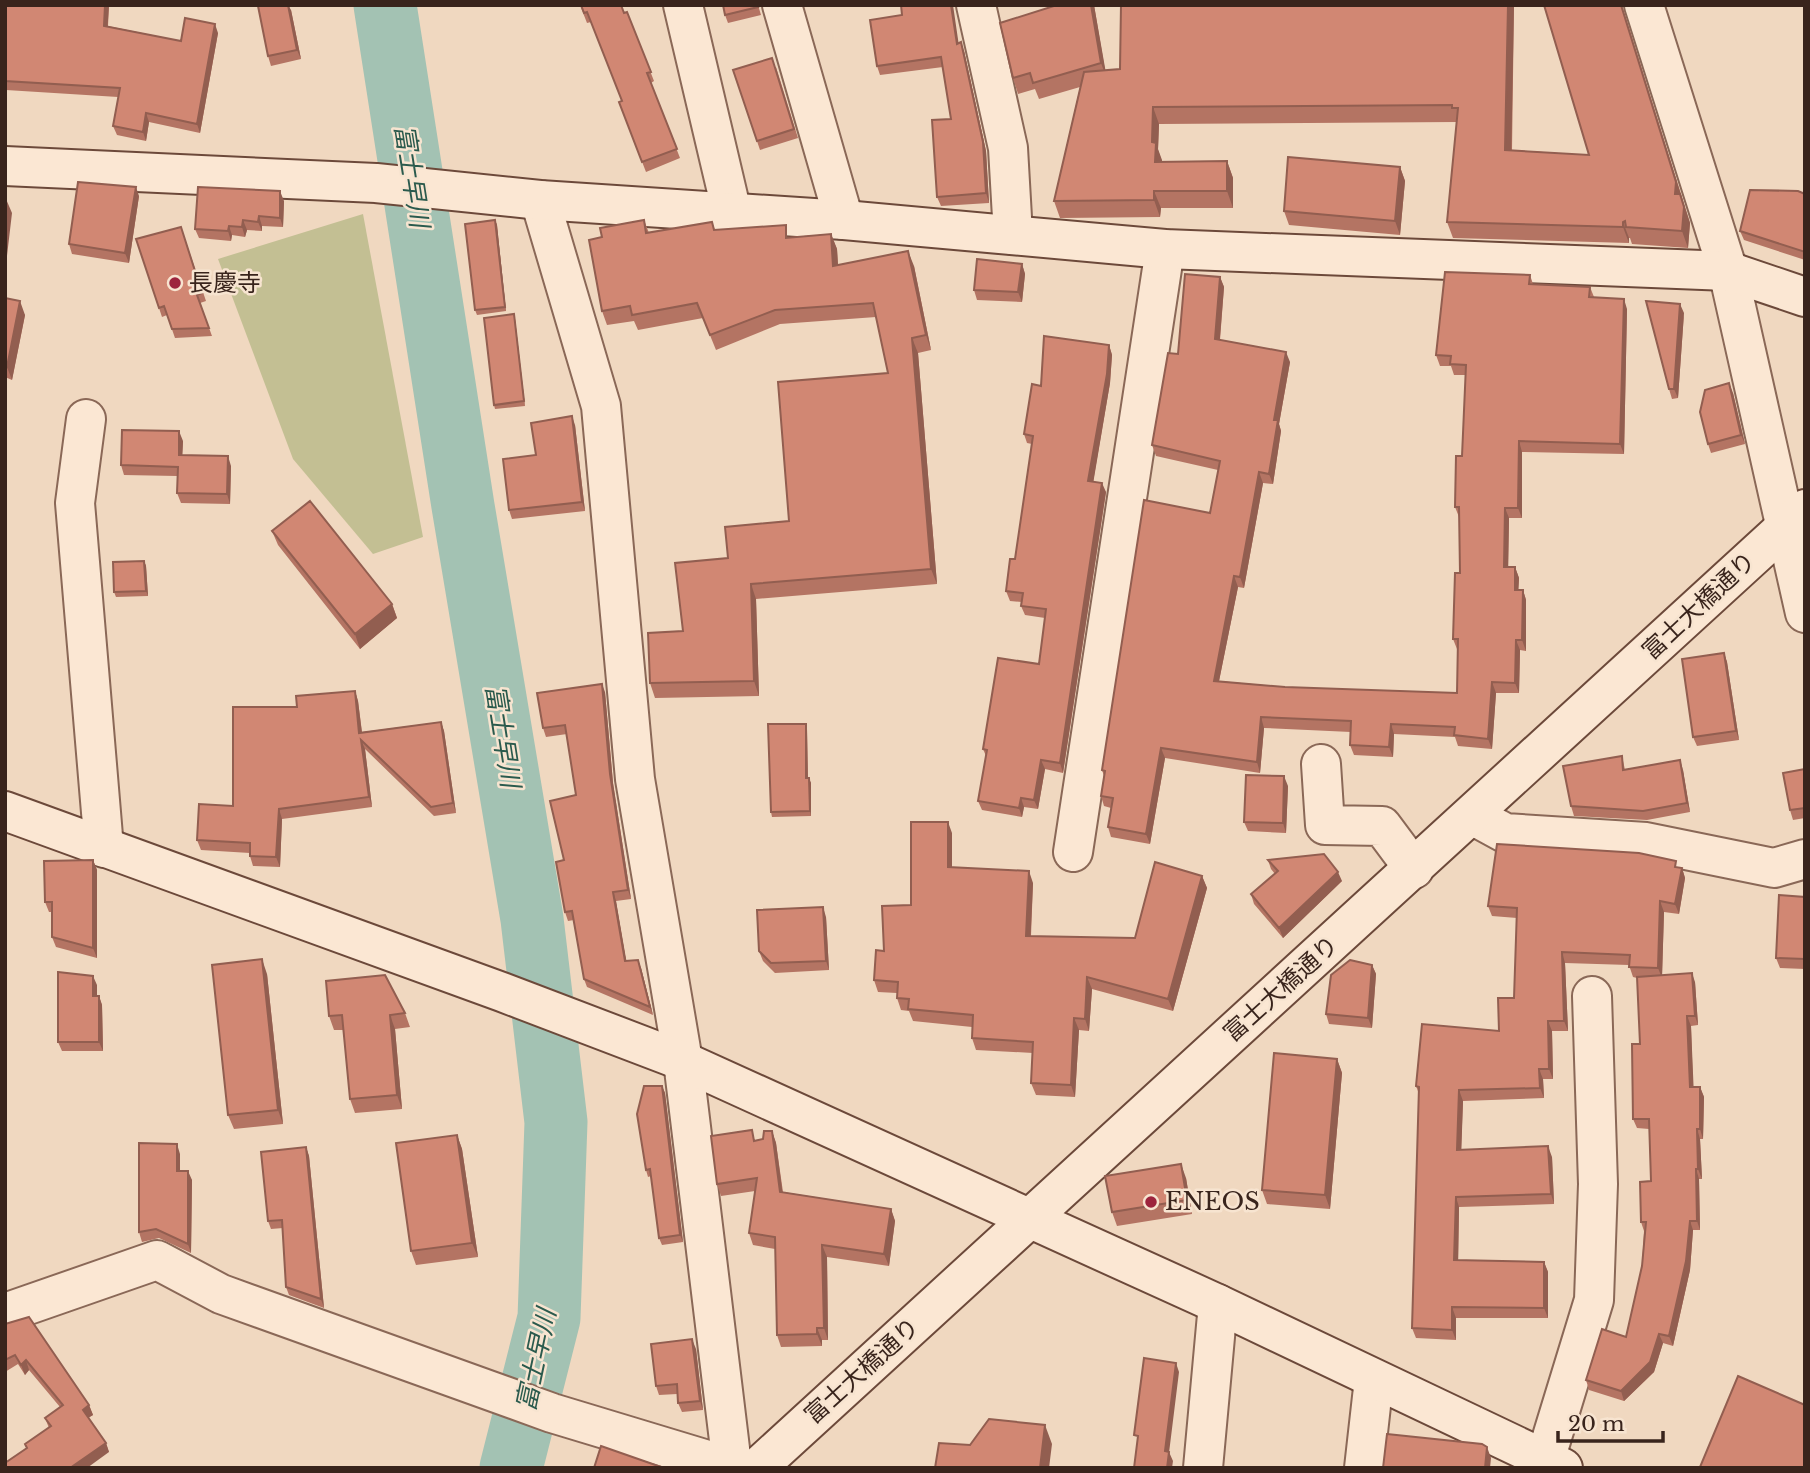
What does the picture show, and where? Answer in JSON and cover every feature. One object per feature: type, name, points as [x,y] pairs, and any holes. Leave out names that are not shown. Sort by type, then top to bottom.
[{"type":"street","points":[[683,5],[732,213]]},
{"type":"street","points":[[782,5],[844,220]]},
{"type":"street","points":[[976,5],[1008,148],[1013,235]]},
{"type":"street","points":[[1644,5],[1728,271],[1794,518],[1805,612]]},
{"type":"street","points":[[5,166],[376,183],[540,200],[844,220],[1164,249],[1728,271],[1805,297]]},
{"type":"street","points":[[5,1313],[157,1260],[221,1294],[552,1413],[741,1467],[683,1061],[635,779],[601,406],[540,200]]},
{"type":"street","points":[[1073,852],[1164,249]]},
{"type":"street","points":[[86,419],[75,503],[104,848]]},
{"type":"street","name":"富士大橋通り","points":[[741,1467],[1029,1218],[1414,869],[1794,518]]},
{"type":"street","points":[[1321,764],[1325,825],[1382,826],[1414,869]]},
{"type":"street","points":[[5,811],[502,992],[683,1061],[1218,1304],[1554,1464],[1594,1300],[1598,1184],[1592,996]]},
{"type":"street","points":[[1472,815],[1505,833],[1647,842],[1774,868],[1805,859]]},
{"type":"street","points":[[1203,1468],[1218,1304]]},
{"type":"street","points":[[1364,1468],[1374,1379]]},
{"type":"shaded area","points":[[363,214],[423,537],[373,554],[293,459],[218,259]]},
{"type":"building","points":[[5,5],[105,5],[104,26],[181,41],[185,18],[215,24],[197,124],[146,113],[143,132],[113,126],[120,88],[5,81]]},
{"type":"building","points":[[288,5],[297,50],[268,56],[258,6]]},
{"type":"building","points":[[581,5],[621,5],[624,13],[627,12],[651,72],[647,73],[677,149],[642,162],[619,102],[622,101],[587,12],[584,13]]},
{"type":"building","points":[[723,5],[757,5],[758,7],[725,15]]},
{"type":"building","points":[[901,5],[951,5],[957,44],[961,42],[983,142],[986,193],[937,197],[932,120],[951,119],[941,57],[877,66],[870,20],[902,15]]},
{"type":"building","points":[[1057,5],[1091,5],[1101,63],[1033,83],[1030,73],[1013,78],[1000,23]]},
{"type":"building","points":[[1121,5],[1508,5],[1505,150],[1589,155],[1544,5],[1621,5],[1676,182],[1675,194],[1680,194],[1684,207],[1682,231],[1626,227],[1625,221],[1623,227],[1447,222],[1458,108],[1452,108],[1452,105],[1153,107],[1152,142],[1156,143],[1155,162],[1227,161],[1227,191],[1154,191],[1154,200],[1054,201],[1084,72],[1120,69]]},
{"type":"building","points":[[772,58],[794,129],[757,141],[733,70]]},
{"type":"building","points":[[1288,157],[1400,167],[1395,221],[1284,211]]},
{"type":"building","points":[[78,182],[136,187],[125,253],[69,244]]},
{"type":"building","points":[[198,187],[280,191],[280,218],[259,216],[258,222],[243,220],[242,227],[229,226],[228,231],[195,229]]},
{"type":"building","points":[[1750,190],[1798,191],[1805,194],[1805,252],[1740,231]]},
{"type":"building","points":[[495,220],[505,307],[475,310],[465,224]]},
{"type":"building","points":[[644,220],[646,233],[712,222],[714,230],[786,225],[786,238],[831,234],[833,266],[908,251],[926,335],[912,338],[931,569],[751,584],[754,681],[650,683],[648,633],[683,631],[675,563],[728,558],[725,527],[789,521],[778,382],[888,373],[873,303],[775,310],[710,335],[697,303],[632,315],[630,306],[602,311],[589,240],[602,237],[600,228]]},
{"type":"building","name":"長慶寺","points":[[181,227],[202,293],[197,295],[209,328],[172,329],[164,306],[159,308],[136,239]]},
{"type":"building","points":[[977,259],[1022,264],[1018,292],[974,290]]},
{"type":"building","points":[[1445,272],[1530,275],[1529,284],[1590,287],[1589,297],[1624,299],[1620,444],[1519,441],[1518,508],[1505,508],[1504,567],[1515,567],[1515,590],[1523,590],[1522,640],[1516,640],[1515,683],[1492,682],[1488,739],[1454,735],[1455,727],[1391,724],[1389,747],[1350,745],[1351,721],[1261,717],[1257,762],[1161,748],[1146,834],[1108,827],[1113,798],[1101,796],[1105,771],[1102,770],[1144,500],[1210,513],[1220,461],[1152,445],[1168,353],[1178,354],[1185,274],[1220,277],[1215,339],[1286,352],[1274,420],[1278,420],[1269,474],[1259,472],[1240,577],[1234,576],[1214,681],[1285,687],[1457,693],[1458,639],[1453,639],[1455,573],[1460,573],[1459,507],[1455,507],[1456,456],[1462,456],[1466,365],[1450,364],[1451,356],[1436,355]]},
{"type":"building","points":[[5,298],[20,301],[7,367],[5,366]]},
{"type":"building","points":[[1646,301],[1680,304],[1674,389],[1669,389]]},
{"type":"building","points":[[514,314],[524,401],[494,405],[484,318]]},
{"type":"building","points":[[1044,336],[1109,345],[1107,374],[1088,481],[1102,483],[1060,763],[1041,760],[1034,800],[1021,798],[1019,808],[978,801],[987,750],[983,749],[998,658],[1039,664],[1046,609],[1021,606],[1023,593],[1006,591],[1010,559],[1015,559],[1033,436],[1024,434],[1032,384],[1041,386]]},
{"type":"building","points":[[1729,383],[1741,435],[1708,444],[1700,412],[1705,390]]},
{"type":"building","points":[[572,416],[582,502],[509,510],[503,459],[536,455],[531,423]]},
{"type":"building","points":[[122,430],[179,431],[179,455],[228,456],[227,494],[177,493],[178,467],[121,465]]},
{"type":"building","points":[[310,501],[392,604],[355,634],[272,531]]},
{"type":"building","points":[[144,561],[146,591],[114,592],[113,562]]},
{"type":"building","points":[[1724,653],[1736,731],[1693,737],[1682,659]]},
{"type":"building","points":[[602,684],[610,774],[628,890],[613,892],[625,961],[638,960],[650,1007],[584,979],[572,911],[565,912],[556,862],[564,860],[550,801],[576,795],[565,725],[543,728],[537,693]]},
{"type":"building","points":[[355,691],[359,733],[441,722],[453,803],[431,807],[361,740],[369,797],[279,809],[276,857],[250,856],[250,843],[197,840],[199,804],[233,806],[233,707],[297,707],[296,696]]},
{"type":"building","points":[[768,724],[806,724],[806,778],[809,778],[810,811],[771,812]]},
{"type":"building","points":[[1622,756],[1623,770],[1680,760],[1687,803],[1643,811],[1571,806],[1563,766]]},
{"type":"building","points":[[1805,769],[1805,808],[1790,810],[1783,773]]},
{"type":"building","points":[[1246,775],[1284,776],[1283,823],[1244,822]]},
{"type":"building","points":[[911,822],[948,822],[948,867],[1029,871],[1026,936],[1135,938],[1155,862],[1202,876],[1168,999],[1087,977],[1085,1019],[1074,1018],[1071,1085],[1031,1083],[1033,1042],[972,1038],[973,1015],[908,1009],[909,999],[897,998],[898,982],[874,980],[876,950],[884,951],[882,906],[911,905]]},
{"type":"building","points":[[1497,844],[1639,853],[1676,861],[1675,867],[1682,868],[1675,904],[1660,901],[1658,968],[1629,967],[1630,955],[1562,952],[1564,1021],[1548,1021],[1549,1069],[1539,1069],[1540,1088],[1459,1090],[1457,1150],[1548,1146],[1551,1194],[1456,1197],[1454,1260],[1544,1262],[1544,1308],[1452,1307],[1452,1330],[1412,1328],[1419,1087],[1416,1086],[1422,1024],[1499,1031],[1498,998],[1514,998],[1517,908],[1488,906]]},
{"type":"building","points":[[1324,854],[1338,872],[1279,928],[1251,894],[1278,871],[1268,860]]},
{"type":"building","points":[[93,860],[93,948],[52,937],[52,902],[45,902],[44,861]]},
{"type":"building","points":[[1779,895],[1805,897],[1805,959],[1776,958]]},
{"type":"building","points":[[823,907],[826,961],[771,963],[759,951],[757,910]]},
{"type":"building","points":[[262,959],[278,1110],[228,1115],[212,965]]},
{"type":"building","points":[[1350,960],[1372,965],[1368,1018],[1326,1014],[1331,975]]},
{"type":"building","points":[[58,972],[93,976],[93,996],[99,996],[99,1042],[58,1042]]},
{"type":"building","points":[[1692,973],[1695,1016],[1687,1016],[1690,1087],[1700,1087],[1696,1169],[1697,1221],[1690,1221],[1686,1261],[1669,1336],[1659,1334],[1650,1362],[1621,1391],[1586,1380],[1602,1329],[1626,1337],[1642,1266],[1646,1222],[1641,1222],[1640,1182],[1651,1181],[1649,1119],[1633,1119],[1632,1044],[1640,1044],[1637,977]]},
{"type":"building","points":[[385,975],[405,1013],[390,1015],[397,1095],[350,1099],[342,1015],[329,1016],[326,981]]},
{"type":"building","points":[[1274,1053],[1337,1059],[1325,1195],[1262,1190]]},
{"type":"building","points":[[644,1086],[662,1086],[680,1235],[659,1238],[650,1169],[646,1170],[637,1114]]},
{"type":"building","points":[[752,1130],[754,1141],[763,1139],[764,1131],[772,1131],[780,1192],[891,1209],[884,1254],[822,1245],[824,1328],[817,1328],[817,1334],[777,1335],[775,1237],[749,1233],[757,1178],[717,1184],[711,1136]]},
{"type":"building","points":[[457,1135],[472,1243],[411,1251],[396,1143]]},
{"type":"building","points":[[139,1143],[177,1144],[177,1171],[188,1171],[188,1244],[156,1229],[139,1232]]},
{"type":"building","points":[[306,1147],[321,1299],[286,1287],[282,1220],[268,1221],[261,1152]]},
{"type":"building","points":[[1181,1164],[1187,1200],[1112,1212],[1105,1176]]},
{"type":"building","points":[[29,1317],[89,1405],[83,1410],[106,1443],[70,1468],[5,1468],[5,1463],[27,1448],[25,1444],[51,1426],[45,1418],[63,1405],[26,1360],[21,1365],[15,1355],[5,1360],[5,1324]]},
{"type":"building","points":[[692,1339],[700,1401],[678,1403],[677,1384],[656,1386],[651,1344]]},
{"type":"building","points":[[1144,1358],[1176,1363],[1165,1451],[1169,1452],[1167,1468],[1134,1468],[1138,1436],[1134,1435]]},
{"type":"building","points":[[1738,1376],[1805,1405],[1805,1468],[1700,1467]]},
{"type":"building","points":[[989,1419],[1045,1425],[1040,1468],[935,1468],[939,1443],[970,1445]]},
{"type":"building","points":[[1387,1434],[1482,1444],[1487,1447],[1485,1468],[1383,1468]]},
{"type":"building","points":[[601,1446],[664,1468],[594,1468]]},
{"type":"waterway","name":"富士早川","points":[[385,5],[463,506],[532,919],[556,1122],[549,1318],[511,1468]]},
{"type":"place","name":"長慶寺","points":[[175,283]]},
{"type":"place","name":"ENEOS","points":[[1151,1202]]}]
